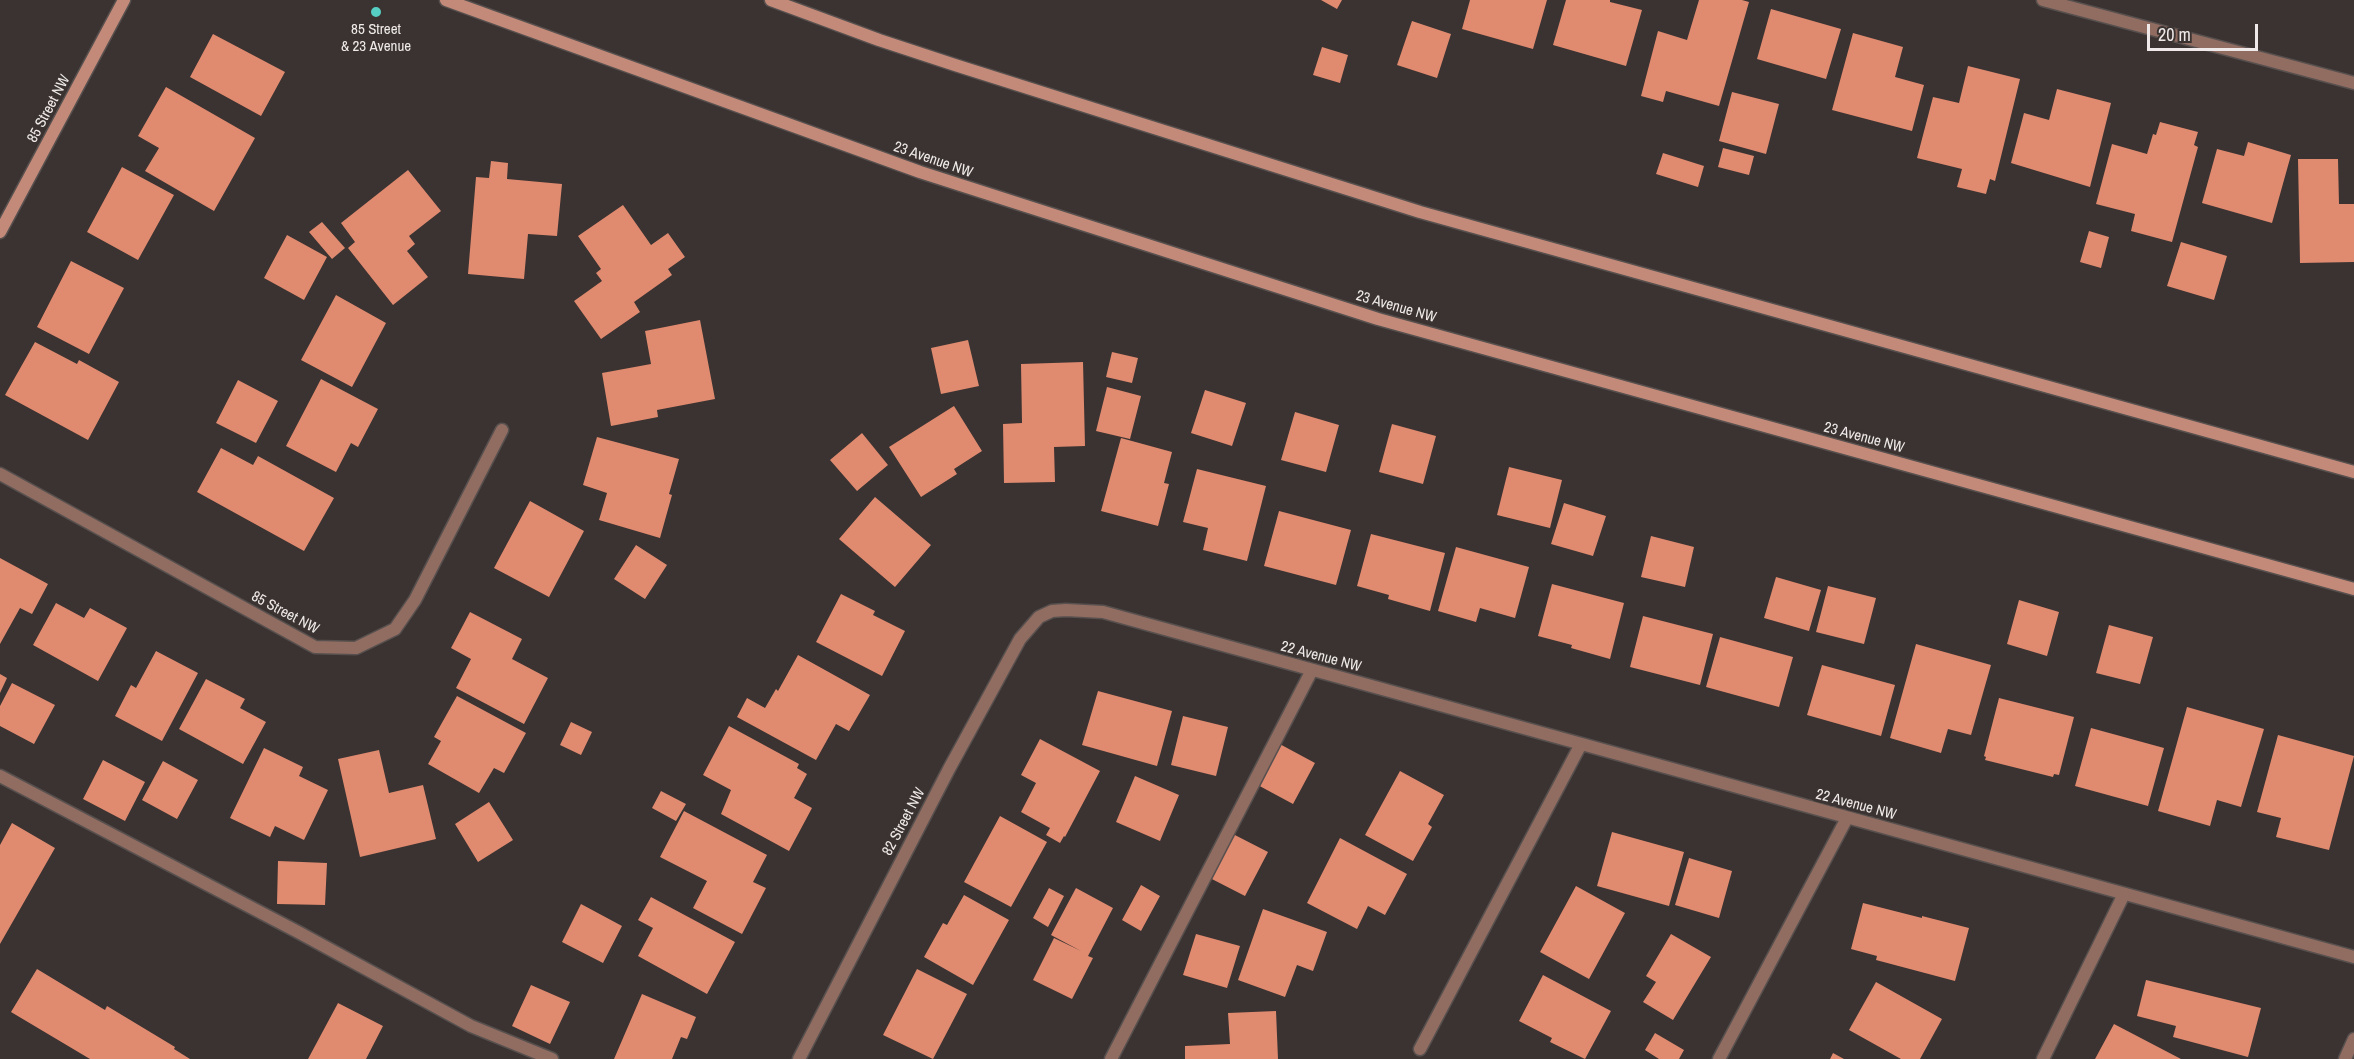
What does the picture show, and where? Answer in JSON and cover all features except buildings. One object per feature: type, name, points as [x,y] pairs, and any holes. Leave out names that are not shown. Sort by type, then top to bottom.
[{"type":"main road","name":"85 Street NW","points":[[0,232],[124,0]]},
{"type":"main road","name":"23 Avenue NW","points":[[446,0],[920,172],[1378,319],[2354,589]]},
{"type":"main road","points":[[771,0],[956,66],[1420,212],[2354,472]]},
{"type":"street","points":[[2043,0],[2354,83]]},
{"type":"street","name":"85 Street NW","points":[[0,474],[315,647],[356,648],[395,629],[415,600],[502,430]]},
{"type":"street","name":"22 Avenue NW","points":[[1052,611],[1085,609],[1103,612],[2354,957]]},
{"type":"street","name":"82 Street NW","points":[[799,1059],[949,769],[1020,639],[1030,624],[1052,611]]},
{"type":"street","points":[[1111,1059],[1312,670]]},
{"type":"street","points":[[1420,1049],[1581,744]]},
{"type":"street","points":[[0,776],[471,1026],[552,1059]]},
{"type":"street","points":[[1719,1059],[1847,818]]},
{"type":"street","points":[[2043,1059],[2124,894]]},
{"type":"street","points":[[2345,1059],[2354,1039]]},
{"type":"place","name":"85 Street & 23 Avenue","points":[[376,12]]}]
